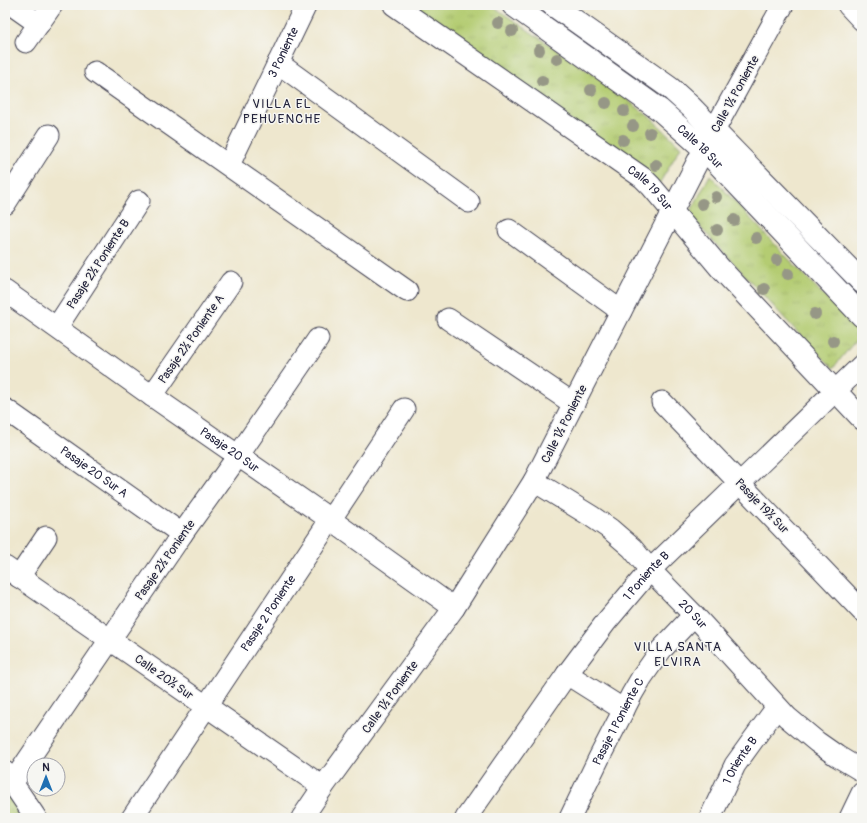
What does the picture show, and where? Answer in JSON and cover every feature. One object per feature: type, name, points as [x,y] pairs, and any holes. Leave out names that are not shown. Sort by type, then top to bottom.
[{"type":"main road","name":"Calle 18 Sur","points":[[513,5],[660,110],[704,149],[862,316]]},
{"type":"main road","name":"Calle 18 Sur","points":[[553,5],[670,88],[715,130],[862,282]]},
{"type":"street","points":[[12,5],[39,24]]},
{"type":"street","points":[[26,42],[52,5]]},
{"type":"street","name":"3 Poniente","points":[[229,165],[306,5]]},
{"type":"street","name":"Calle 19 Sur","points":[[394,5],[643,178],[720,268],[862,419]]},
{"type":"street","name":"Calle 1½ Poniente","points":[[302,818],[454,608],[534,481],[704,149],[783,5]]},
{"type":"street","points":[[848,5],[862,20]]},
{"type":"street","points":[[278,64],[469,202]]},
{"type":"street","points":[[95,72],[407,290]]},
{"type":"street","points":[[5,204],[49,134]]},
{"type":"street","name":"Pasaje 2½ Poniente B","points":[[57,327],[139,201]]},
{"type":"street","points":[[509,230],[621,311]]},
{"type":"street","name":"Pasaje 2½ Poniente A","points":[[152,396],[231,282]]},
{"type":"street","name":"Pasaje 20 Sur","points":[[5,291],[454,608]]},
{"type":"street","points":[[448,319],[574,404]]},
{"type":"street","name":"Pasaje 2½ Poniente","points":[[9,777],[110,640],[318,339]]},
{"type":"street","name":"1 Poniente B","points":[[466,818],[567,674],[606,622],[650,570],[862,364]]},
{"type":"street","name":"Pasaje 19½ Sur","points":[[662,402],[862,611]]},
{"type":"street","name":"Pasaje 20 Sur A","points":[[5,409],[182,534]]},
{"type":"street","name":"Pasaje 2 Poniente","points":[[132,818],[404,409]]},
{"type":"street","name":"20 Sur","points":[[534,481],[610,529],[632,548],[650,570],[694,615],[777,707],[817,742],[862,771]]},
{"type":"street","points":[[12,572],[46,536]]},
{"type":"street","name":"Calle 20½ Sur","points":[[12,572],[323,787]]},
{"type":"street","name":"Pasaje 1 Poniente C","points":[[570,818],[599,758],[642,678],[656,656],[670,639],[694,615]]},
{"type":"street","points":[[567,674],[624,710]]},
{"type":"street","name":"1 Oriente B","points":[[710,818],[735,766],[777,707]]},
{"type":"street","points":[[9,777],[36,818]]},
{"type":"street","points":[[850,818],[862,793]]},
{"type":"green space","points":[[410,5],[491,5],[610,86],[652,119],[681,147],[659,184]]},
{"type":"green space","points":[[710,175],[861,334],[833,368],[801,336],[689,215]]},
{"type":"green space","points":[[5,788],[25,818],[5,818]]},
{"type":"district","name":"VILLA EL PEHUENCHE","points":[[282,110]]},
{"type":"district","name":"VILLA SANTA ELVIRA","points":[[678,654]]}]
